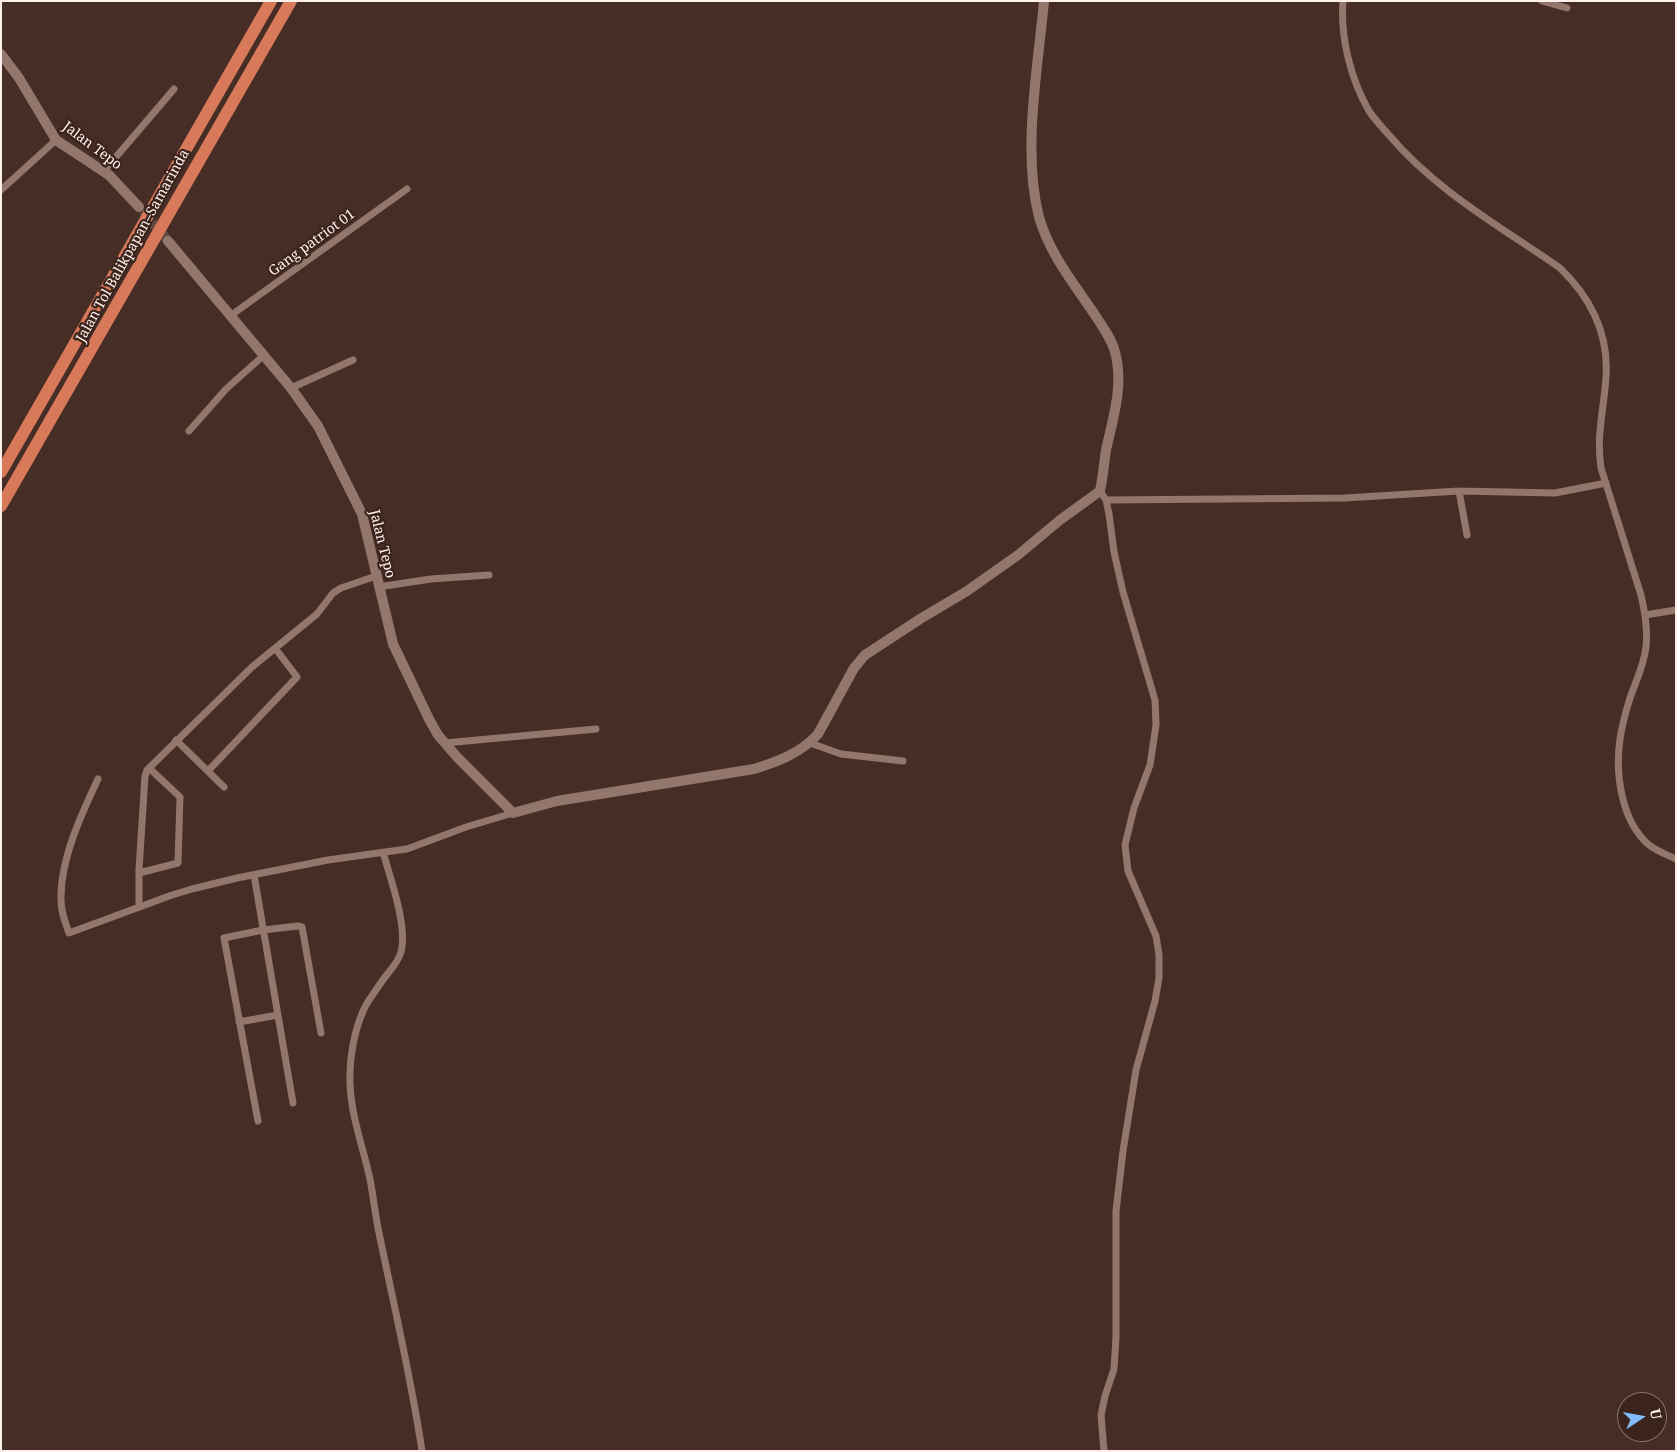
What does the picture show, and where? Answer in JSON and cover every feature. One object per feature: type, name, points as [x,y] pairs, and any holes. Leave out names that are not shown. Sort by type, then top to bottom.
[{"type":"highway","name":"Jalan Tol Balikpapan–Samarinda","points":[[1,472],[271,1]]},
{"type":"highway","name":"Jalan Tol Balikpapan–Samarinda","points":[[1,506],[291,1]]},
{"type":"street","points":[[1044,1],[1032,107],[1032,156],[1039,215],[1047,239],[1058,260],[1105,330],[1115,350],[1119,376],[1116,404],[1106,452],[1103,496],[1123,592],[1155,700],[1156,724],[1150,765],[1134,808],[1125,845],[1128,871],[1156,936],[1159,955],[1159,978],[1155,1001],[1136,1070],[1116,1211],[1116,1337],[1114,1368],[1101,1415],[1104,1451]]},
{"type":"street","points":[[1343,1],[1344,26],[1354,78],[1361,96],[1371,113],[1394,141],[1424,171],[1560,268],[1586,297],[1598,322],[1606,350],[1606,376],[1598,450],[1601,468],[1633,568],[1645,615],[1646,648],[1620,738],[1618,762],[1623,801],[1636,830],[1649,844],[1676,859]]},
{"type":"street","points":[[1542,1],[1567,8]]},
{"type":"street","name":"Jalan Tepo","points":[[1,54],[19,78],[56,140],[104,171],[139,207]]},
{"type":"street","points":[[104,171],[174,89]]},
{"type":"street","points":[[1,190],[56,140]]},
{"type":"street","name":"Gang patriot 01","points":[[230,316],[407,189]]},
{"type":"street","name":"Jalan Tepo","points":[[168,241],[290,388],[318,426],[362,514],[378,587],[396,651],[429,720],[445,743],[513,813]]},
{"type":"street","points":[[189,432],[226,389],[263,356]]},
{"type":"street","points":[[290,388],[353,360]]},
{"type":"street","points":[[98,779],[73,834],[63,879],[62,914],[68,933],[192,889],[328,860],[408,849],[466,827],[557,801],[754,769],[778,762],[810,743],[818,734],[854,668],[865,655],[920,619],[967,592],[1060,520],[1103,496],[1345,498],[1458,491],[1556,493],[1606,483]]},
{"type":"street","points":[[1458,491],[1467,535]]},
{"type":"street","points":[[378,587],[431,579],[489,575]]},
{"type":"street","points":[[139,907],[139,873],[145,776],[149,768],[252,667],[317,614],[333,593],[341,588],[376,576]]},
{"type":"street","points":[[1645,615],[1676,610]]},
{"type":"street","points":[[208,771],[297,677],[276,648]]},
{"type":"street","points":[[445,743],[596,729]]},
{"type":"street","points":[[176,740],[224,787]]},
{"type":"street","points":[[810,743],[841,754],[903,761]]},
{"type":"street","points":[[139,873],[178,863],[180,797],[149,768]]},
{"type":"street","points":[[384,852],[399,912],[402,934],[401,952],[365,1008],[359,1022],[350,1066],[350,1085],[353,1115],[370,1179],[378,1226],[410,1374],[422,1451]]},
{"type":"street","points":[[254,875],[292,1103]]},
{"type":"street","points":[[258,1121],[224,938],[298,926],[303,930],[321,1033]]},
{"type":"street","points":[[239,1022],[278,1015]]},
{"type":"tunnel","points":[[143,211],[168,241]]}]
